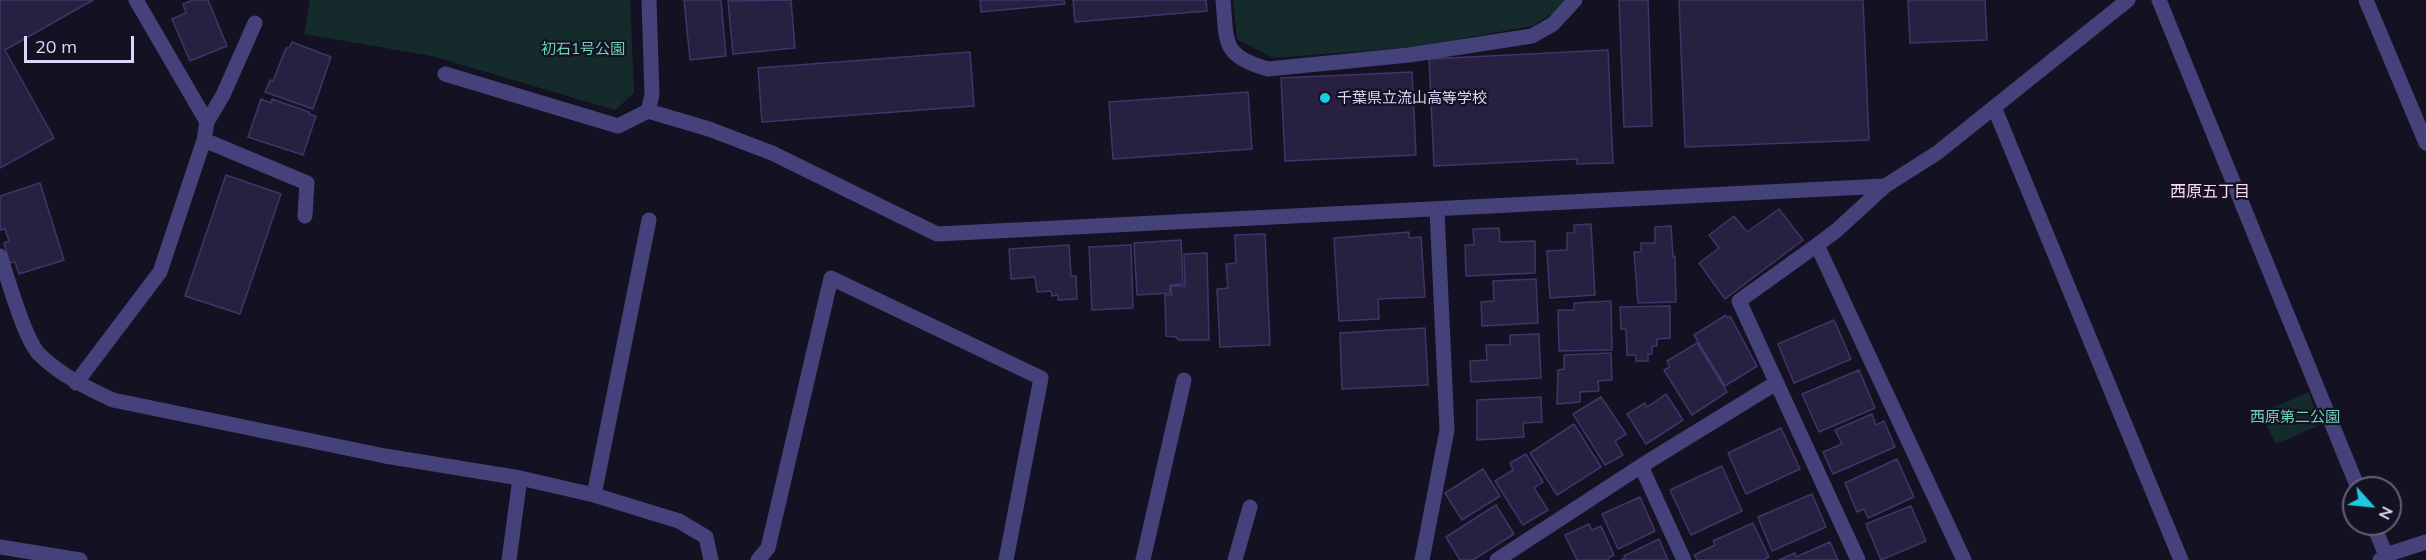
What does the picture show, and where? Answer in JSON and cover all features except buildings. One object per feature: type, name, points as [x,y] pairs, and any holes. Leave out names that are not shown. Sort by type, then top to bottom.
[{"type":"street","points":[[136,0],[207,122]]},
{"type":"street","points":[[648,111],[652,95],[649,0]]},
{"type":"street","points":[[1223,0],[1227,39],[1232,53],[1254,65],[1268,69],[1409,55],[1532,36],[1553,24],[1575,0]]},
{"type":"street","points":[[1858,560],[1739,301],[1837,230],[1885,186],[1937,153],[2128,0]]},
{"type":"street","points":[[2159,0],[2353,476]]},
{"type":"street","points":[[2366,0],[2426,143]]},
{"type":"street","points":[[76,383],[160,272],[204,140],[207,122],[223,95],[255,23]]},
{"type":"street","points":[[445,74],[618,126],[648,111],[709,129],[772,153],[937,234],[1885,186]]},
{"type":"street","points":[[1994,107],[2181,560]]},
{"type":"street","points":[[204,140],[307,183],[305,216]]},
{"type":"street","points":[[1422,560],[1447,430],[1437,210]]},
{"type":"street","points":[[594,495],[649,220]]},
{"type":"street","points":[[1817,245],[1964,560]]},
{"type":"street","points":[[0,256],[21,318],[38,353],[76,383],[113,400],[385,456],[520,478],[594,495],[678,521],[706,537],[711,560]]},
{"type":"street","points":[[758,560],[768,548],[831,278],[1041,378],[1006,560]]},
{"type":"street","points":[[1143,560],[1184,380]]},
{"type":"street","points":[[1497,560],[1641,466],[1776,383]]},
{"type":"street","points":[[1641,466],[1684,560]]},
{"type":"street","points":[[509,560],[520,478]]},
{"type":"street","points":[[1234,560],[1250,507]]},
{"type":"street","points":[[2377,536],[2383,558],[2426,542]]},
{"type":"street","points":[[0,547],[80,560]]},
{"type":"green space","name":"初石1号公園","points":[[310,0],[630,0],[634,93],[615,110],[432,56],[304,34]]},
{"type":"green space","points":[[1233,0],[1570,0],[1568,4],[1532,26],[1414,47],[1273,58],[1237,39]]},
{"type":"green space","name":"西原第二公園","points":[[2309,392],[2320,425],[2276,444],[2261,413]]},
{"type":"place","name":"千葉県立流山高等学校","points":[[1325,98]]},
{"type":"district","name":"西原五丁目","points":[[2210,192]]}]
